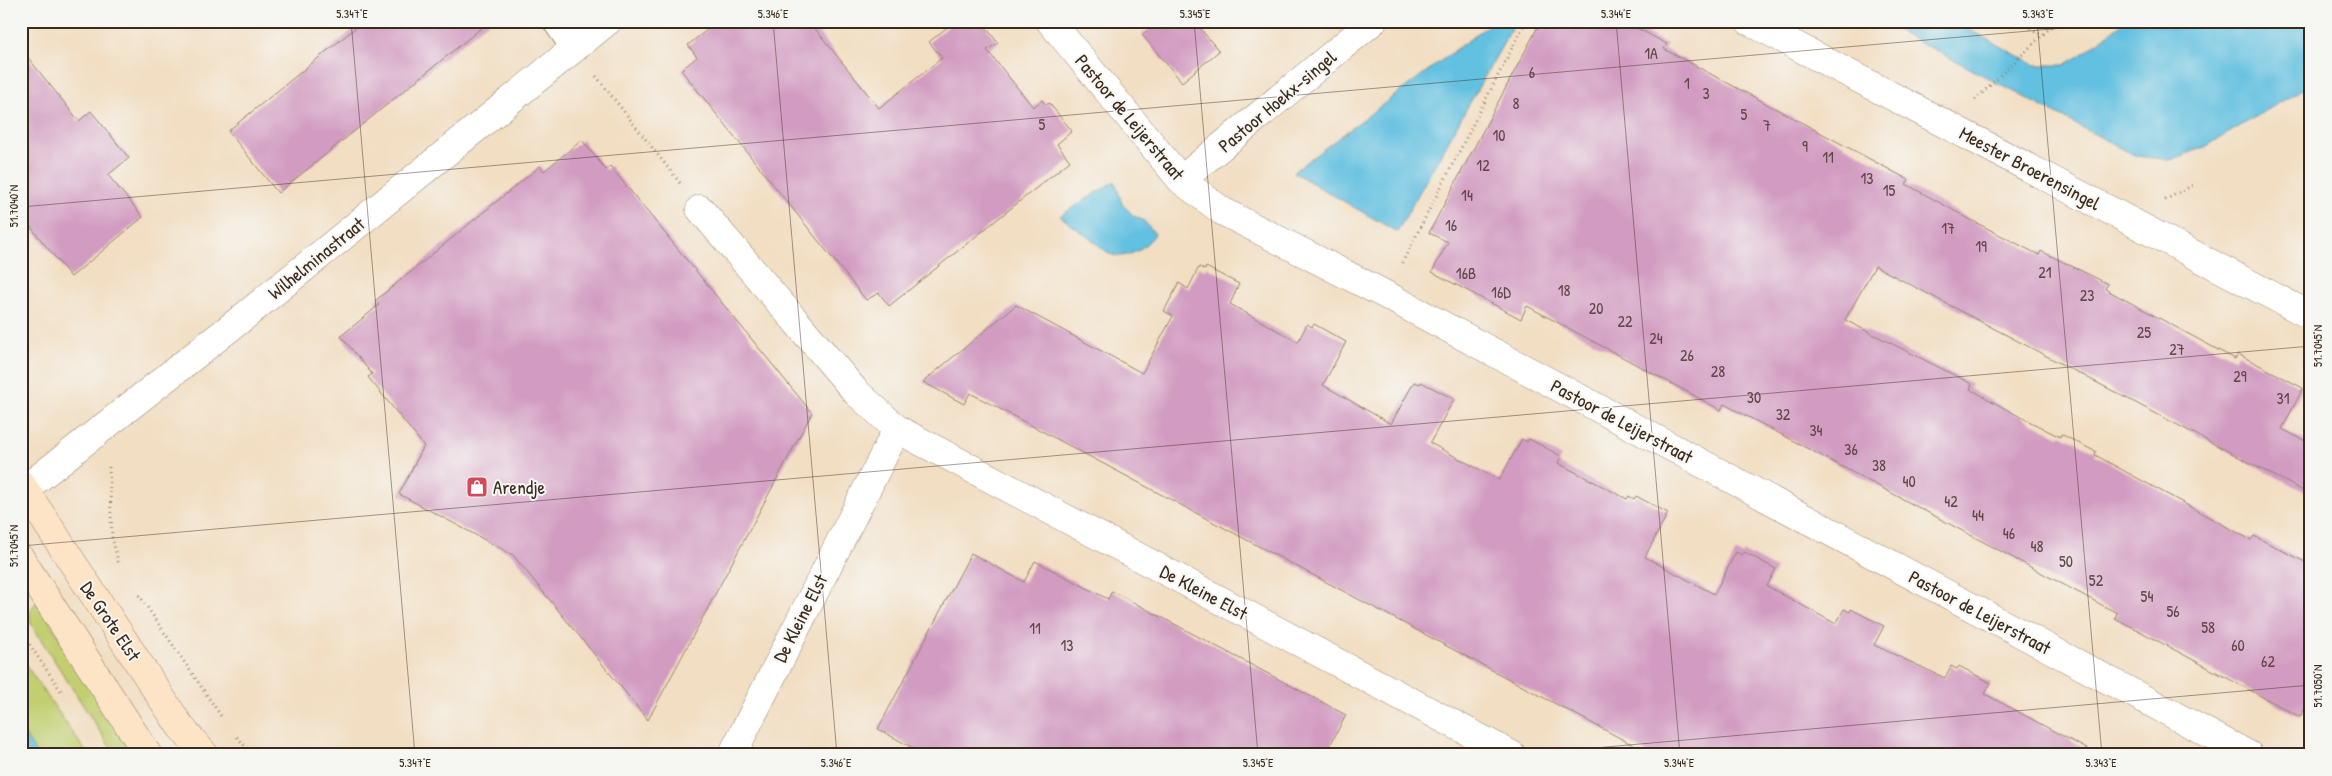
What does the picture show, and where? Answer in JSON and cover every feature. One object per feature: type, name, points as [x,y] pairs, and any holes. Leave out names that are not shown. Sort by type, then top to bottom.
[{"type":"main road","name":"De Grote Elst","points":[[22,488],[180,726],[205,755]]},
{"type":"main road","points":[[21,559],[148,755]]},
{"type":"street","name":"Wilhelminastraat","points":[[22,488],[108,425],[608,21]]},
{"type":"street","name":"Pastoor de Leijerstraat","points":[[1050,21],[1181,180],[1222,211],[1386,295],[2249,755]]},
{"type":"street","name":"Pastoor Hoekx-singel","points":[[1181,180],[1373,21]]},
{"type":"street","name":"Meester Broerensingel","points":[[1749,21],[2311,316]]},
{"type":"street","name":"De Kleine Elst","points":[[700,208],[856,392],[897,429],[1512,755]]},
{"type":"street","name":"De Kleine Elst","points":[[732,755],[897,429]]},
{"type":"lane","points":[[555,22],[574,49]]},
{"type":"path","points":[[1386,295],[1526,21]]},
{"type":"path","points":[[2017,21],[2042,35]]},
{"type":"path","points":[[1949,125],[2058,21]]},
{"type":"path","points":[[574,49],[700,208]]},
{"type":"path","points":[[108,425],[112,537],[118,564],[124,572]]},
{"type":"path","points":[[135,588],[222,718]]},
{"type":"path","points":[[234,733],[253,755]]},
{"type":"green space","points":[[37,602],[134,755],[115,755],[31,624],[30,612]]},
{"type":"green space","points":[[21,658],[88,755],[21,755]]},
{"type":"water","points":[[1494,21],[1516,21],[1397,232],[1293,172]]},
{"type":"water","points":[[1880,21],[1953,21],[2035,65],[2065,65],[2088,50],[2125,21],[2311,21],[2311,84],[2205,147],[2170,160],[2136,156]]},
{"type":"water","points":[[1115,181],[1122,204],[1133,215],[1144,221],[1155,234],[1141,248],[1123,256],[1110,254],[1060,216]]},
{"type":"water","points":[[21,728],[37,755],[21,755]]},
{"type":"building","points":[[364,21],[490,21],[278,193],[228,131]]},
{"type":"building","points":[[718,21],[809,21],[879,108],[942,58],[929,42],[955,21],[981,21],[998,43],[987,50],[1033,107],[1042,100],[1046,105],[1049,103],[1072,131],[1057,144],[1070,161],[889,306],[879,293],[866,300],[681,70],[697,57],[688,45]]},
{"type":"building","points":[[1159,21],[1194,21],[1219,51],[1182,82],[1142,35]]},
{"type":"building","points":[[1541,21],[1624,21],[1667,44],[1664,49],[1909,180],[1906,184],[1973,221],[2039,255],[2041,251],[2108,284],[2105,289],[2235,359],[2238,354],[2303,388],[2282,429],[2311,444],[2311,495],[1875,266],[1845,320],[1972,384],[1970,389],[2060,437],[2061,434],[2096,452],[2095,455],[2251,540],[2254,536],[2311,565],[2311,698],[2300,717],[2115,618],[2117,613],[1724,404],[1721,410],[1527,306],[1521,319],[1432,272],[1448,242],[1429,233]]},
{"type":"building","points":[[21,49],[79,121],[91,111],[129,158],[108,175],[143,217],[71,277],[21,215]]},
{"type":"building","points":[[582,140],[606,170],[610,166],[812,413],[648,720],[513,555],[399,494],[424,446],[368,377],[372,374],[341,336],[379,305],[375,301],[540,166],[544,171]]},
{"type":"building","points":[[1199,267],[1205,270],[1206,267],[1239,284],[1230,304],[1298,342],[1307,324],[1312,327],[1314,324],[1346,342],[1323,385],[1391,424],[1414,382],[1420,384],[1421,382],[1454,399],[1430,443],[1499,480],[1522,439],[1527,442],[1529,439],[1561,456],[1558,463],[1627,499],[1629,496],[1634,499],[1636,496],[1668,513],[1645,557],[1714,594],[1736,552],[1742,555],[1744,552],[1776,569],[1767,586],[1836,624],[1844,609],[1850,612],[1851,609],[1884,626],[1874,645],[1945,678],[1951,666],[1957,669],[1959,666],[1991,683],[1985,694],[2098,755],[1652,755],[970,393],[964,404],[923,382],[1016,305],[1142,373],[1173,316],[1164,311],[1179,283],[1188,289]]},
{"type":"building","points":[[971,553],[1024,582],[1035,561],[1108,599],[1112,591],[1346,715],[1325,755],[926,755],[878,729]]},
{"type":"place","name":"Arendje","points":[[477,487]]}]
